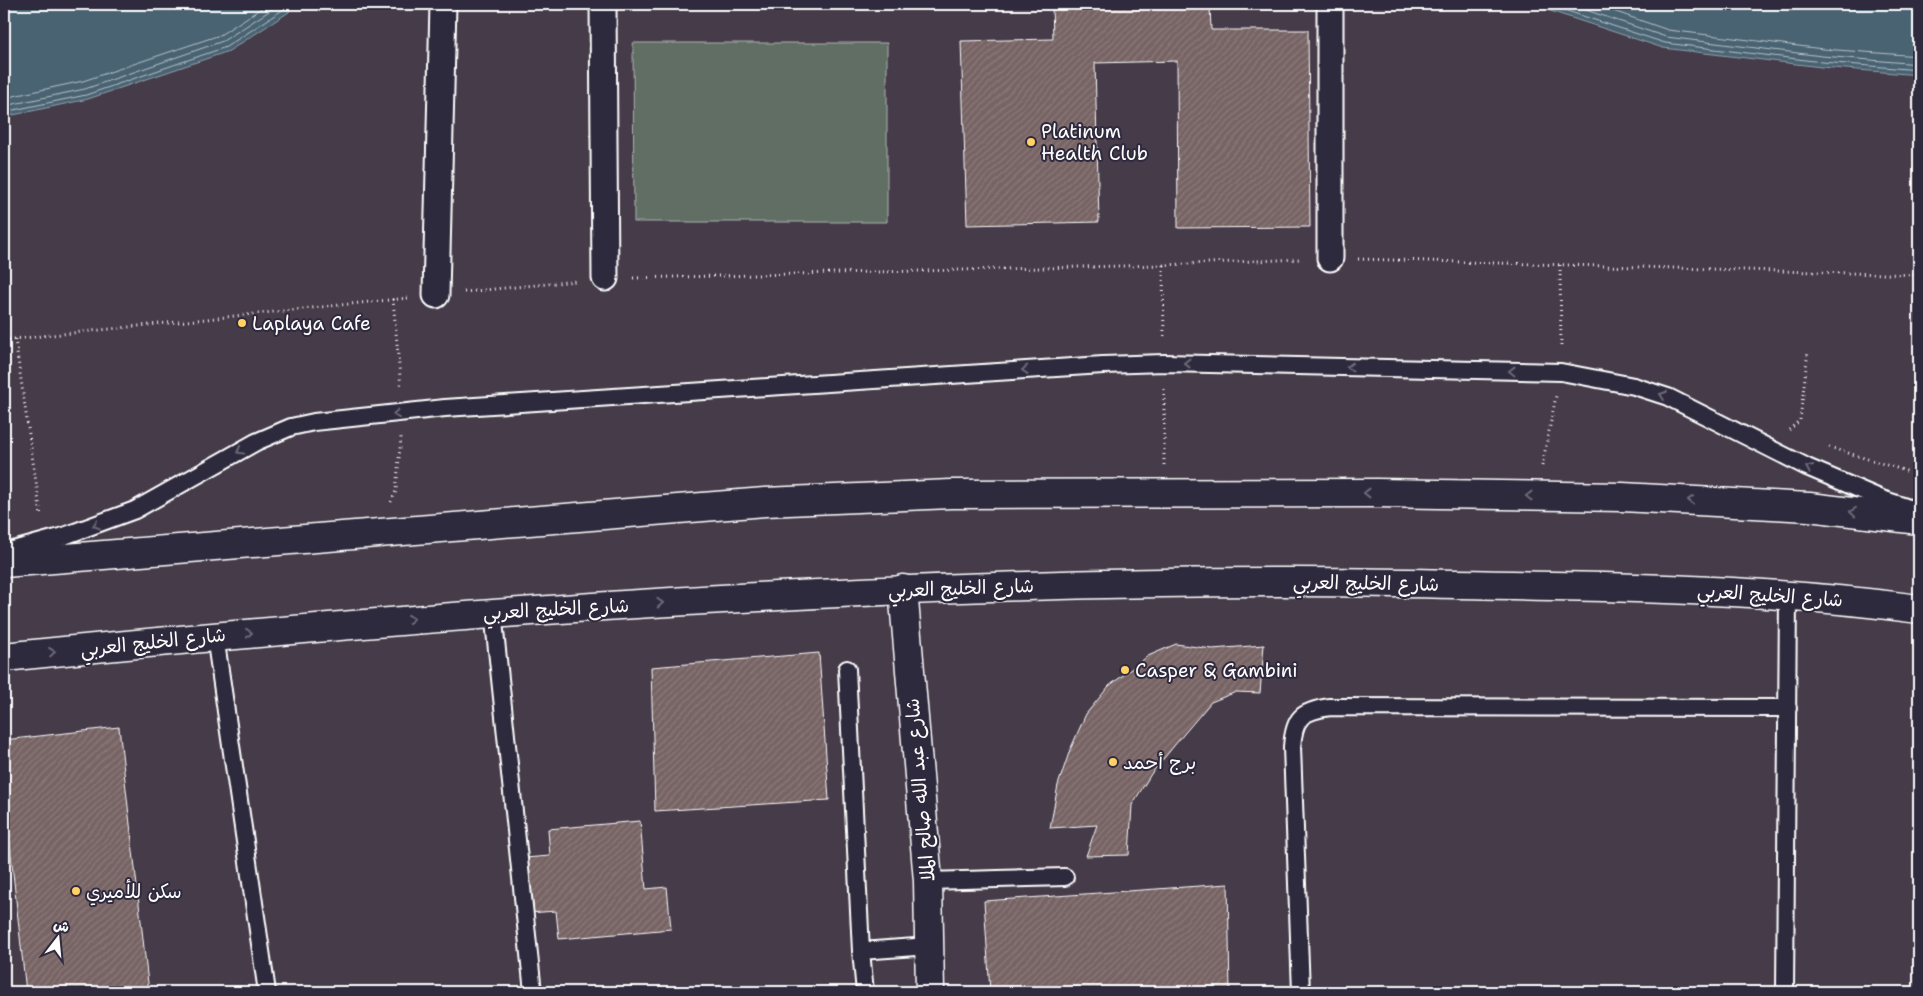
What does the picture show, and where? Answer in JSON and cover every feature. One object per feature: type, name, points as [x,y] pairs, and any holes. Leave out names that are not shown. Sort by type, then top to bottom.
[{"type":"main road","points":[[4,562],[765,502],[951,494],[1377,493],[1622,497],[1809,507],[1919,520]]},
{"type":"main road","name":"شارع الخليج العربي","points":[[4,657],[215,636],[493,612],[903,589],[1215,582],[1376,582],[1706,589],[1857,601],[1919,609]]},
{"type":"main road","name":"شارع عبد الله صالح الملا","points":[[903,589],[928,881],[930,992]]},
{"type":"street","points":[[436,295],[443,4]]},
{"type":"street","points":[[604,4],[605,278]]},
{"type":"street","points":[[1330,4],[1330,258]]},
{"type":"lane","points":[[4,552],[44,542],[135,510],[256,442],[291,427],[314,422],[455,407],[1102,364],[1196,363],[1561,372],[1634,386],[1668,397],[1844,483],[1919,511]]},
{"type":"lane","points":[[1785,992],[1788,596]]},
{"type":"lane","points":[[493,612],[533,992]]},
{"type":"lane","points":[[215,636],[267,992]]},
{"type":"lane","points":[[847,669],[861,951],[865,992]]},
{"type":"lane","points":[[1301,992],[1292,747],[1293,731],[1300,717],[1312,710],[1330,707],[1788,708]]},
{"type":"lane","points":[[928,881],[1065,877]]},
{"type":"lane","points":[[861,951],[929,946]]},
{"type":"path","points":[[4,340],[605,278],[1163,265],[1330,258],[1919,275]]},
{"type":"path","points":[[15,339],[44,542]]},
{"type":"path","points":[[1771,448],[1800,420],[1808,351]]},
{"type":"path","points":[[1824,446],[1919,475]]},
{"type":"green space","points":[[633,43],[887,43],[887,222],[634,222]]},
{"type":"water","points":[[4,4],[291,4],[289,12],[229,51],[88,99],[4,117]]},
{"type":"water","points":[[1529,4],[1919,4],[1919,75],[1821,67],[1663,48]]},
{"type":"building","name":"Platinum Health Club","points":[[1052,4],[1210,4],[1211,30],[1308,30],[1310,227],[1178,228],[1177,61],[1095,63],[1099,222],[967,225],[961,41],[1053,39]]},
{"type":"building","name":"برج أحمد","points":[[1176,644],[1212,649],[1264,645],[1260,693],[1236,692],[1211,702],[1151,774],[1132,805],[1129,855],[1086,856],[1097,825],[1050,828],[1058,785],[1070,750],[1086,714],[1109,686],[1148,656]]},
{"type":"building","points":[[819,653],[829,800],[655,811],[651,667]]},
{"type":"building","name":"سكن للأميري","points":[[119,727],[149,992],[26,992],[4,790],[4,740]]},
{"type":"building","points":[[640,821],[646,889],[667,887],[671,929],[559,939],[556,911],[529,913],[525,858],[550,856],[548,829]]},
{"type":"building","points":[[1228,884],[1230,992],[990,992],[984,901]]},
{"type":"place","name":"Platinum Health Club","points":[[1031,142]]},
{"type":"place","name":"Laplaya Cafe","points":[[242,323]]},
{"type":"place","name":"Casper & Gambini","points":[[1125,670]]},
{"type":"place","name":"برج أحمد","points":[[1113,762]]},
{"type":"place","name":"سكن للأميري","points":[[76,891]]}]
